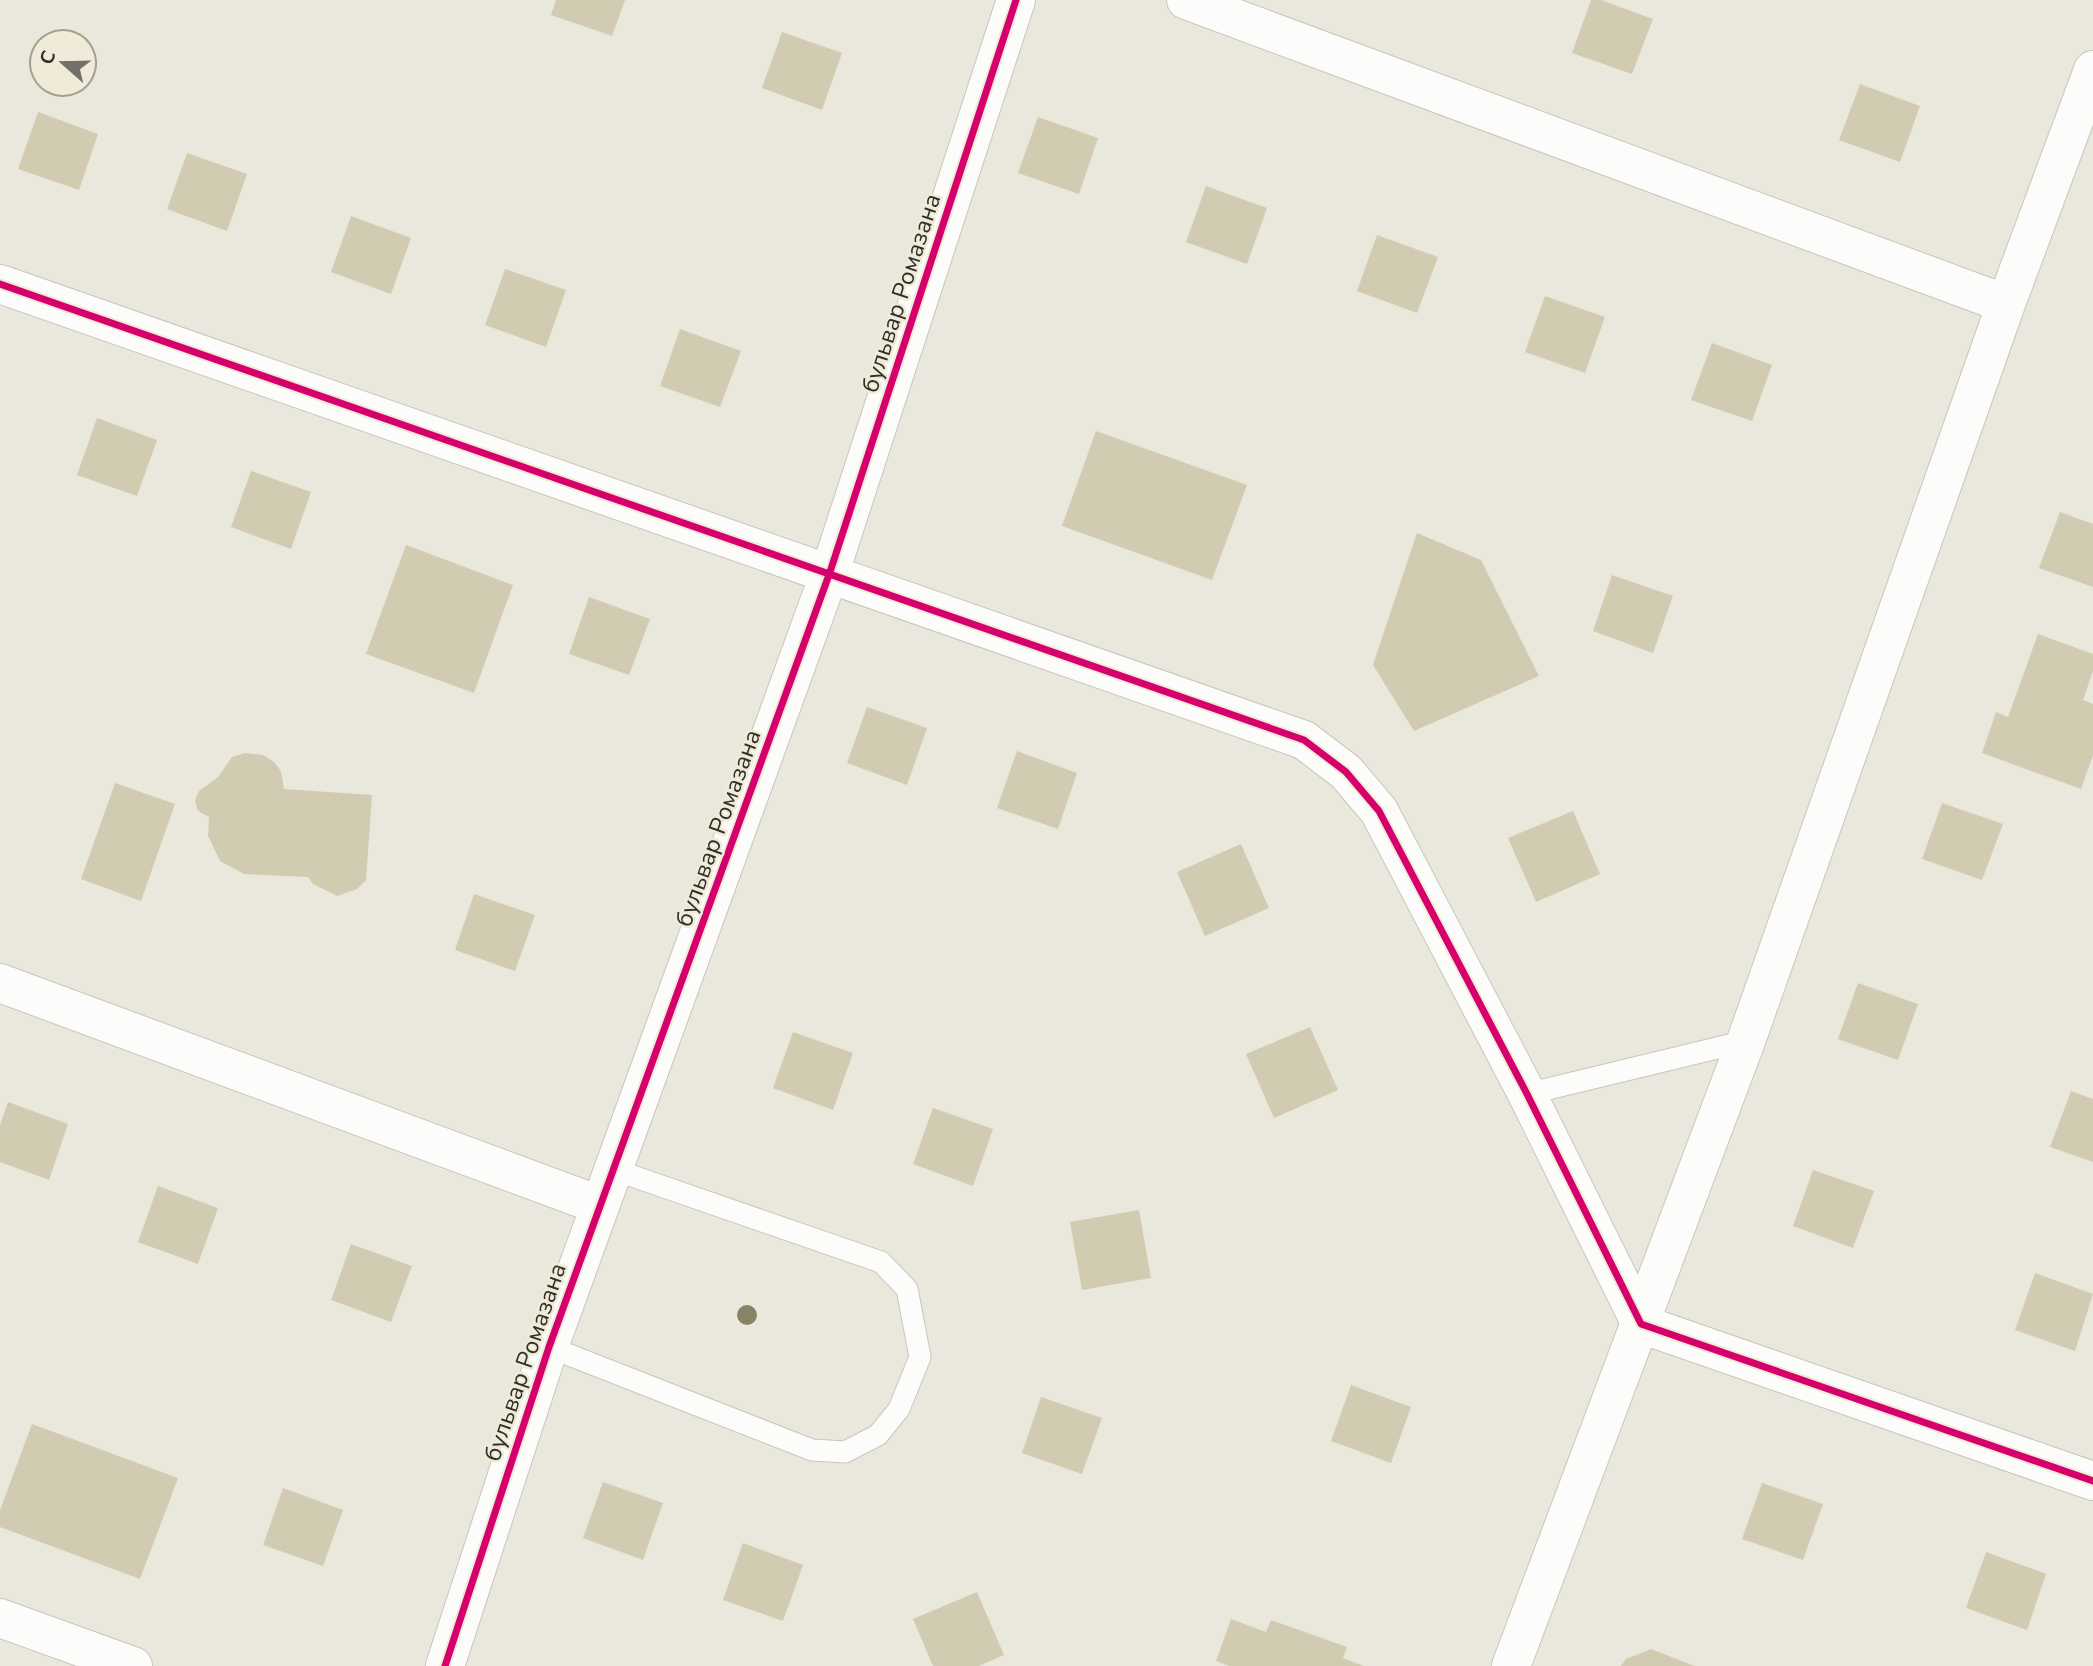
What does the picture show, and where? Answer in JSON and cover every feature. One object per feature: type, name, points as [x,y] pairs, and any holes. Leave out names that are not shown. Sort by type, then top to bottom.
[{"type":"street","name":"бульвар Ромазана","points":[[444,1666],[549,1347],[599,1205],[615,1170],[830,572],[1016,0]]},
{"type":"street","points":[[1186,0],[2006,304]]},
{"type":"street","points":[[1511,1666],[1746,1041],[2006,304],[2093,70]]},
{"type":"street","points":[[0,284],[830,572],[1304,740],[1346,772],[1379,811],[1527,1094],[1641,1324],[2093,1480]]},
{"type":"street","points":[[0,983],[599,1205]]},
{"type":"street","points":[[0,1618],[134,1666]]},
{"type":"lane","points":[[1527,1094],[1746,1041]]},
{"type":"lane","points":[[549,1347],[812,1450],[845,1452],[878,1435],[899,1409],[920,1357],[907,1289],[881,1262],[615,1170]]},
{"type":"building","points":[[556,0],[625,0],[612,36],[551,15]]},
{"type":"building","points":[[1591,0],[1601,0],[1653,19],[1632,74],[1572,53]]},
{"type":"building","points":[[782,32],[842,53],[822,110],[762,88]]},
{"type":"building","points":[[1860,84],[1920,106],[1900,162],[1839,140]]},
{"type":"building","points":[[38,112],[98,134],[79,190],[18,169]]},
{"type":"building","points":[[1038,117],[1098,138],[1079,194],[1018,173]]},
{"type":"building","points":[[187,153],[247,174],[227,231],[167,209]]},
{"type":"building","points":[[1206,186],[1267,208],[1247,264],[1186,242]]},
{"type":"building","points":[[351,216],[411,238],[391,294],[331,272]]},
{"type":"building","points":[[1377,235],[1438,257],[1417,313],[1357,291]]},
{"type":"building","points":[[505,269],[566,290],[546,347],[485,325]]},
{"type":"building","points":[[1545,296],[1605,317],[1585,373],[1525,352]]},
{"type":"building","points":[[680,329],[741,351],[720,407],[660,386]]},
{"type":"building","points":[[1712,343],[1772,365],[1752,421],[1691,400]]},
{"type":"building","points":[[97,418],[157,440],[137,496],[77,475]]},
{"type":"building","points":[[1096,431],[1247,485],[1212,580],[1062,526]]},
{"type":"building","points":[[251,471],[311,492],[291,549],[231,527]]},
{"type":"building","points":[[2060,512],[2093,524],[2093,587],[2039,568]]},
{"type":"building","points":[[1417,533],[1481,560],[1539,676],[1414,731],[1373,665]]},
{"type":"building","points":[[406,545],[513,585],[474,693],[366,654]]},
{"type":"building","points":[[1612,575],[1673,596],[1653,653],[1593,631]]},
{"type":"building","points":[[589,597],[650,619],[629,675],[569,654]]},
{"type":"building","points":[[2038,634],[2093,654],[2093,671],[2083,700],[2093,704],[2093,755],[2081,789],[1982,753],[1996,712],[2008,717]]},
{"type":"building","points":[[867,707],[927,728],[907,785],[847,763]]},
{"type":"building","points":[[1017,751],[1077,773],[1058,829],[997,808]]},
{"type":"building","points":[[245,753],[263,755],[274,762],[281,771],[284,789],[372,795],[366,880],[357,889],[337,896],[313,884],[308,877],[244,874],[220,861],[208,836],[209,817],[198,811],[195,800],[199,791],[218,777],[232,757]]},
{"type":"building","points":[[115,783],[175,804],[141,901],[81,879]]},
{"type":"building","points":[[1942,803],[2003,824],[1982,880],[1922,859]]},
{"type":"building","points":[[1573,811],[1600,874],[1536,902],[1508,838]]},
{"type":"building","points":[[1241,844],[1269,908],[1205,936],[1177,872]]},
{"type":"building","points":[[474,894],[535,915],[515,971],[455,950]]},
{"type":"building","points":[[1858,983],[1918,1004],[1898,1060],[1838,1039]]},
{"type":"building","points":[[1310,1027],[1338,1090],[1274,1118],[1246,1054]]},
{"type":"building","points":[[793,1032],[853,1053],[833,1110],[773,1088]]},
{"type":"building","points":[[2071,1091],[2093,1099],[2093,1162],[2050,1147]]},
{"type":"building","points":[[8,1102],[68,1124],[49,1180],[0,1162],[0,1125]]},
{"type":"building","points":[[933,1108],[993,1129],[973,1186],[913,1164]]},
{"type":"building","points":[[1813,1170],[1874,1191],[1853,1248],[1793,1226]]},
{"type":"building","points":[[158,1186],[218,1208],[198,1264],[138,1242]]},
{"type":"building","points":[[1139,1210],[1151,1278],[1082,1290],[1070,1222]]},
{"type":"building","points":[[351,1244],[412,1266],[391,1322],[331,1300]]},
{"type":"building","points":[[2035,1273],[2093,1294],[2075,1351],[2015,1330]]},
{"type":"building","points":[[1351,1385],[1411,1407],[1391,1463],[1331,1441]]},
{"type":"building","points":[[1041,1397],[1102,1418],[1082,1474],[1022,1453]]},
{"type":"building","points":[[32,1424],[178,1478],[140,1579],[0,1527],[0,1510]]},
{"type":"building","points":[[603,1482],[663,1503],[643,1560],[583,1538]]},
{"type":"building","points":[[1762,1483],[1823,1504],[1803,1560],[1742,1539]]},
{"type":"building","points":[[283,1488],[343,1510],[323,1566],[263,1545]]},
{"type":"building","points":[[743,1543],[803,1565],[783,1621],[723,1600]]},
{"type":"building","points":[[1986,1552],[2046,1574],[2027,1630],[1966,1608]]},
{"type":"building","points":[[977,1592],[1004,1655],[979,1666],[933,1666],[913,1619]]},
{"type":"building","points":[[1231,1619],[1266,1632],[1271,1620],[1347,1647],[1343,1658],[1364,1666],[1229,1666],[1216,1661]]},
{"type":"building","points":[[1651,1649],[1695,1666],[1621,1666],[1626,1659]]},
{"type":"cycle path","points":[[445,1666],[549,1347],[830,572],[1016,0]]},
{"type":"cycle path","points":[[0,284],[1304,740],[1346,772],[1379,811],[1527,1094],[1641,1324],[2093,1481]]}]
